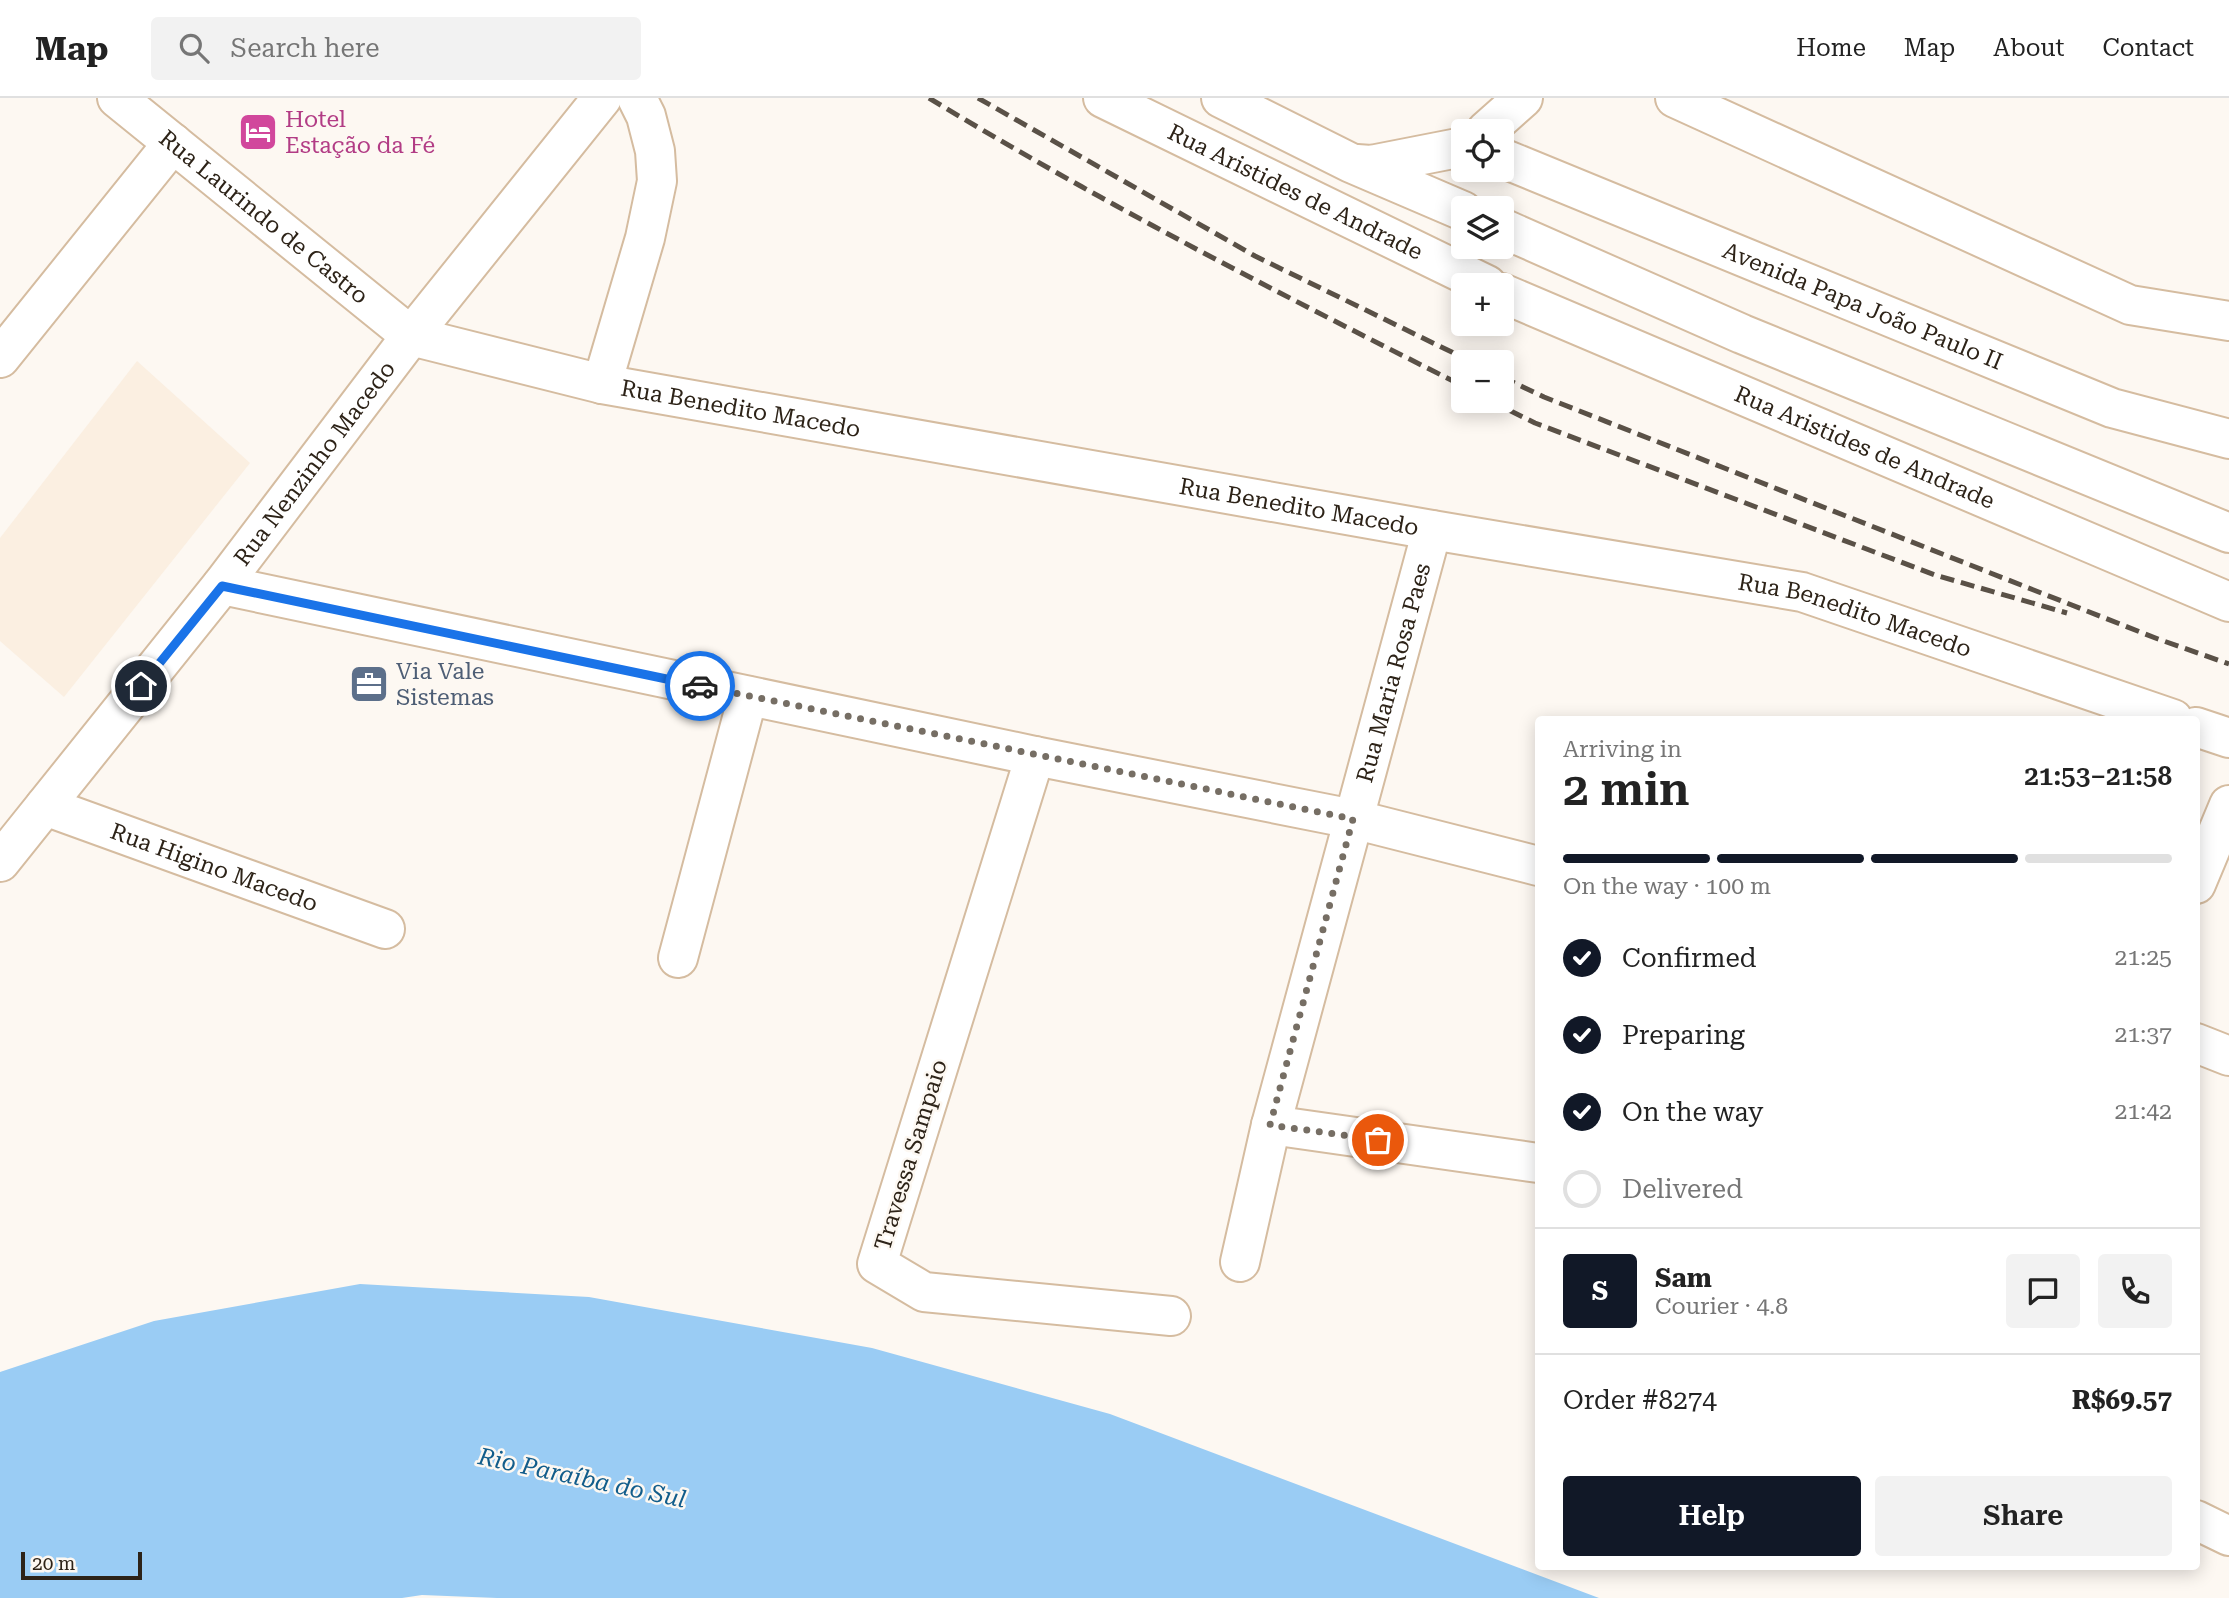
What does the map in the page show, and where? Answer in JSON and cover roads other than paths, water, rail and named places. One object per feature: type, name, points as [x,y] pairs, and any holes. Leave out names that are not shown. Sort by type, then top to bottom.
[{"type":"street","name":"Rua Laurindo de Castro","points":[[117,98],[411,336]]},
{"type":"street","name":"Rua Nenzinho Macedo","points":[[0,862],[222,586],[411,336],[601,98]]},
{"type":"street","points":[[602,384],[645,238],[657,181],[646,116],[637,98]]},
{"type":"street","name":"Rua Aristides de Andrade","points":[[1103,98],[1462,273]]},
{"type":"street","points":[[1221,98],[1351,163],[1451,206]]},
{"type":"street","points":[[1499,119],[1523,98]]},
{"type":"street","points":[[1675,98],[2130,305],[2229,321]]},
{"type":"street","points":[[0,358],[173,143]]},
{"type":"street","points":[[1351,163],[1371,165],[1451,149]]},
{"type":"street","name":"Avenida Papa João Paulo II","points":[[1514,163],[2112,408],[2229,439]]},
{"type":"street","points":[[1514,233],[1742,334],[2229,533]]},
{"type":"street","name":"Rua Aristides de Andrade","points":[[1514,298],[2229,601]]},
{"type":"street","name":"Rua Benedito Macedo","points":[[411,336],[602,384],[1432,530],[1802,592],[2164,716]]},
{"type":"street","name":"Rua Maria Rosa Paes","points":[[1240,1262],[1270,1125],[1432,530]]},
{"type":"street","points":[[222,586],[1035,756],[1353,819],[1535,865]]},
{"type":"street","points":[[678,958],[748,696]]},
{"type":"street","points":[[2200,728],[2229,738]]},
{"type":"street","name":"Travessa Sampaio","points":[[1035,756],[877,1264],[924,1292],[1171,1316]]},
{"type":"street","points":[[2200,874],[2229,804]]},
{"type":"street","name":"Rua Higino Macedo","points":[[45,806],[385,929]]},
{"type":"street","points":[[2200,1045],[2229,1056]]},
{"type":"street","points":[[1270,1125],[1535,1163]]},
{"type":"street","points":[[2200,1522],[2229,1535]]},
{"type":"water","name":"Rio Paraíba do Sul","points":[[360,1284],[589,1297],[872,1348],[1110,1414],[1599,1598],[497,1598],[422,1595],[402,1598],[0,1598],[0,1372],[154,1321]]},
{"type":"railway","points":[[929,98],[1126,211],[1451,380]]},
{"type":"railway","points":[[978,98],[1255,256],[1451,352]]},
{"type":"railway","points":[[1514,383],[1544,397],[2158,639],[2229,664]]},
{"type":"railway","points":[[1514,412],[1535,423],[1935,575],[2067,613]]},
{"type":"place","name":"Hotel Estação da Fé","points":[[258,132]]},
{"type":"place","name":"Via Vale Sistemas","points":[[369,684]]}]
